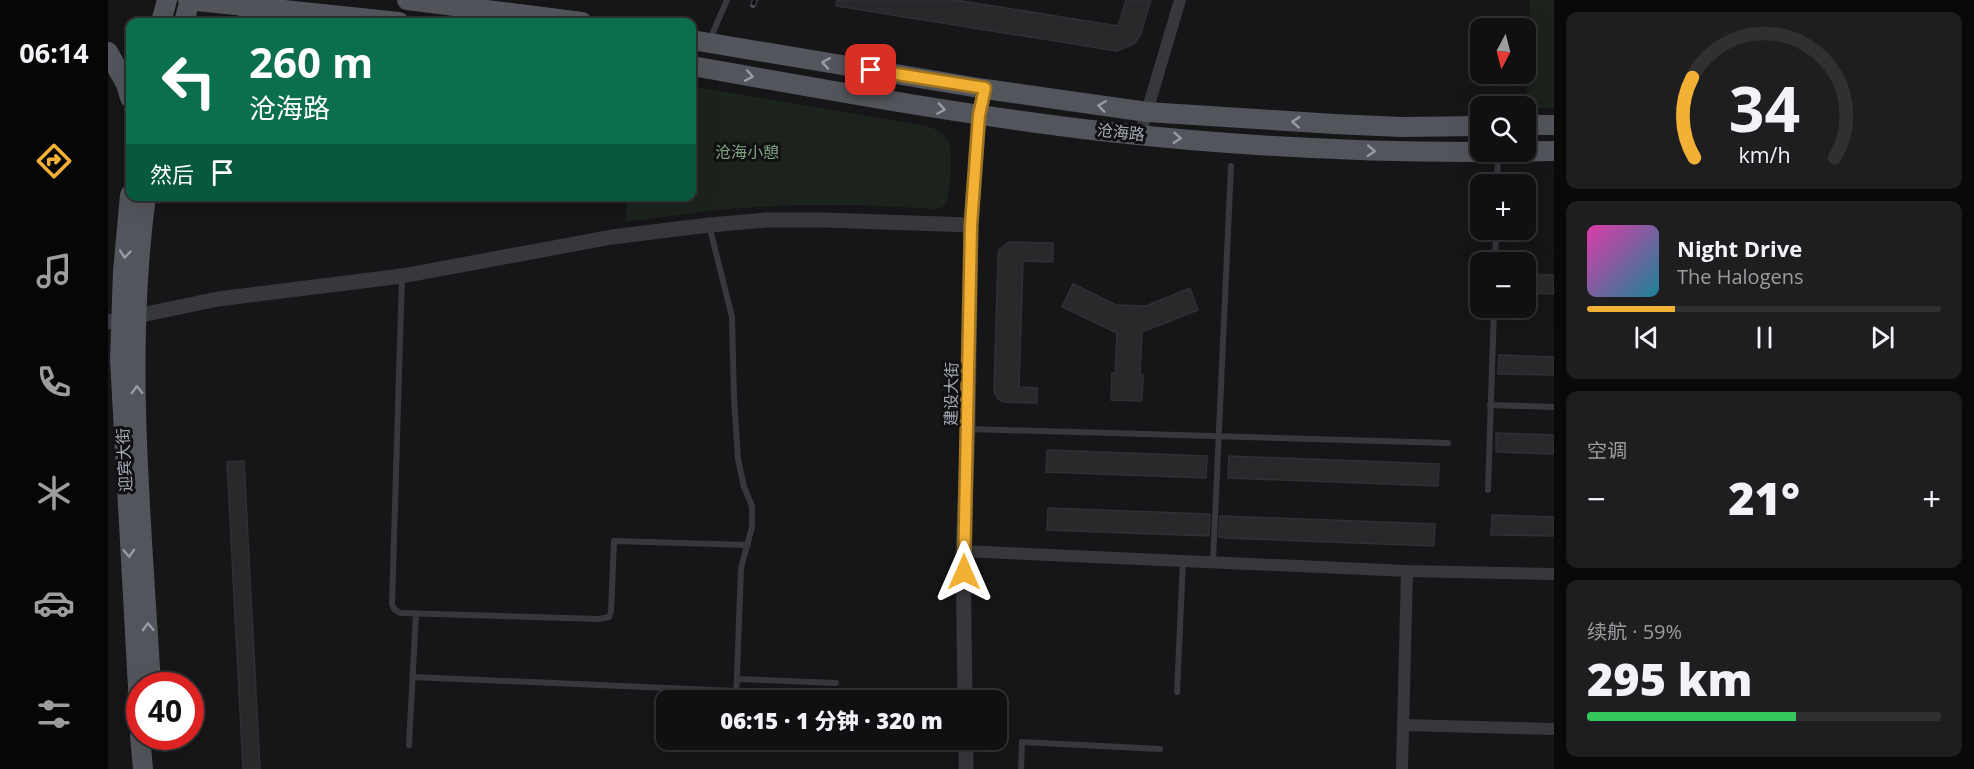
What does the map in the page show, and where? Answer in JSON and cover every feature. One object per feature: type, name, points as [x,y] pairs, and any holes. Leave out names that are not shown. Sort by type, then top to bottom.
[{"type":"main road","points":[[162,18],[167,0]]},
{"type":"main road","points":[[185,18],[189,0],[361,18]]},
{"type":"main road","points":[[407,0],[550,18]]},
{"type":"main road","points":[[256,18],[285,10]]},
{"type":"main road","name":"沧海路","points":[[700,41],[1147,112],[1334,124],[1470,126]]},
{"type":"main road","points":[[108,52],[126,84]]},
{"type":"main road","name":"沧海路","points":[[696,67],[979,115],[1140,135],[1285,147],[1408,153],[1470,152]]},
{"type":"main road","points":[[1536,125],[1554,124]]},
{"type":"main road","name":"沧海路","points":[[1536,151],[1554,151]]},
{"type":"main road","name":"迎宾大街","points":[[130,201],[122,319],[123,433],[137,672]]},
{"type":"main road","name":"迎宾大街","points":[[145,201],[122,319],[138,443],[150,672]]},
{"type":"main road","points":[[141,750],[143,769]]},
{"type":"main road","points":[[155,750],[156,769]]},
{"type":"street","points":[[1140,135],[1180,0]]},
{"type":"street","name":"建设大街","points":[[965,690],[963,551],[968,429],[971,225],[979,115],[985,88]]},
{"type":"street","points":[[122,319],[218,299],[402,276],[612,237],[709,225],[767,220],[812,220],[971,225]]},
{"type":"street","points":[[963,551],[1407,571],[1554,574]]},
{"type":"street","points":[[1402,769],[1407,571]]},
{"type":"street","points":[[1403,725],[1554,729]]},
{"type":"street","points":[[966,750],[966,769]]},
{"type":"lane","points":[[700,41],[728,0]]},
{"type":"lane","points":[[1213,562],[1232,166]]},
{"type":"lane","points":[[709,225],[732,317],[738,459],[744,487],[752,506],[752,527],[741,568],[736,690]]},
{"type":"lane","points":[[402,276],[392,604],[394,609],[400,613],[599,619],[609,617],[614,541],[748,545]]},
{"type":"lane","points":[[1488,490],[1494,318]]},
{"type":"lane","points":[[1490,405],[1554,407]]},
{"type":"lane","points":[[968,429],[1448,443]]},
{"type":"lane","points":[[1177,692],[1183,560]]},
{"type":"lane","points":[[409,745],[416,613]]},
{"type":"lane","points":[[413,677],[713,690]]},
{"type":"lane","points":[[737,678],[836,683]]},
{"type":"lane","points":[[1021,769],[1022,742],[1160,749]]},
{"type":"green space","points":[[1530,0],[1554,0],[1554,108],[1536,109],[1536,96],[1526,96],[1527,84],[1536,84],[1536,18],[1529,18]]},
{"type":"green space","name":"沧海小憩","points":[[696,87],[927,126],[940,132],[949,143],[949,194],[944,206],[937,209],[859,205],[793,205],[725,209],[625,222],[628,201],[696,201]]},
{"type":"building","points":[[837,0],[956,0],[1118,26],[1126,0],[1151,0],[1140,36],[1134,44],[1117,51],[836,6]]},
{"type":"building","points":[[1009,242],[1053,243],[1053,262],[1023,261],[1019,387],[1037,388],[1037,403],[1003,402],[998,399],[994,391],[998,257],[999,250]]},
{"type":"building","points":[[1536,274],[1554,275],[1554,294],[1536,293]]},
{"type":"building","points":[[1073,284],[1116,305],[1146,306],[1190,288],[1198,310],[1142,332],[1140,374],[1143,375],[1142,401],[1111,400],[1117,333],[1062,307]]},
{"type":"building","points":[[1499,355],[1554,357],[1554,375],[1498,374]]},
{"type":"building","points":[[1496,433],[1554,435],[1554,454],[1496,452]]},
{"type":"building","points":[[1047,450],[1207,456],[1206,478],[1046,472]]},
{"type":"building","points":[[1229,456],[1439,464],[1438,486],[1228,478]]},
{"type":"building","points":[[244,461],[260,769],[243,769],[227,462]]},
{"type":"building","points":[[1048,508],[1208,514],[1210,515],[1209,536],[1047,530]]},
{"type":"building","points":[[1492,515],[1554,517],[1554,536],[1491,535]]},
{"type":"building","points":[[1220,516],[1435,524],[1434,546],[1225,538],[1219,537]]},
{"type":"railway","points":[[753,5],[755,0]]},
{"type":"route","points":[[871,70],[985,88],[979,115],[971,225],[964,572]]}]
